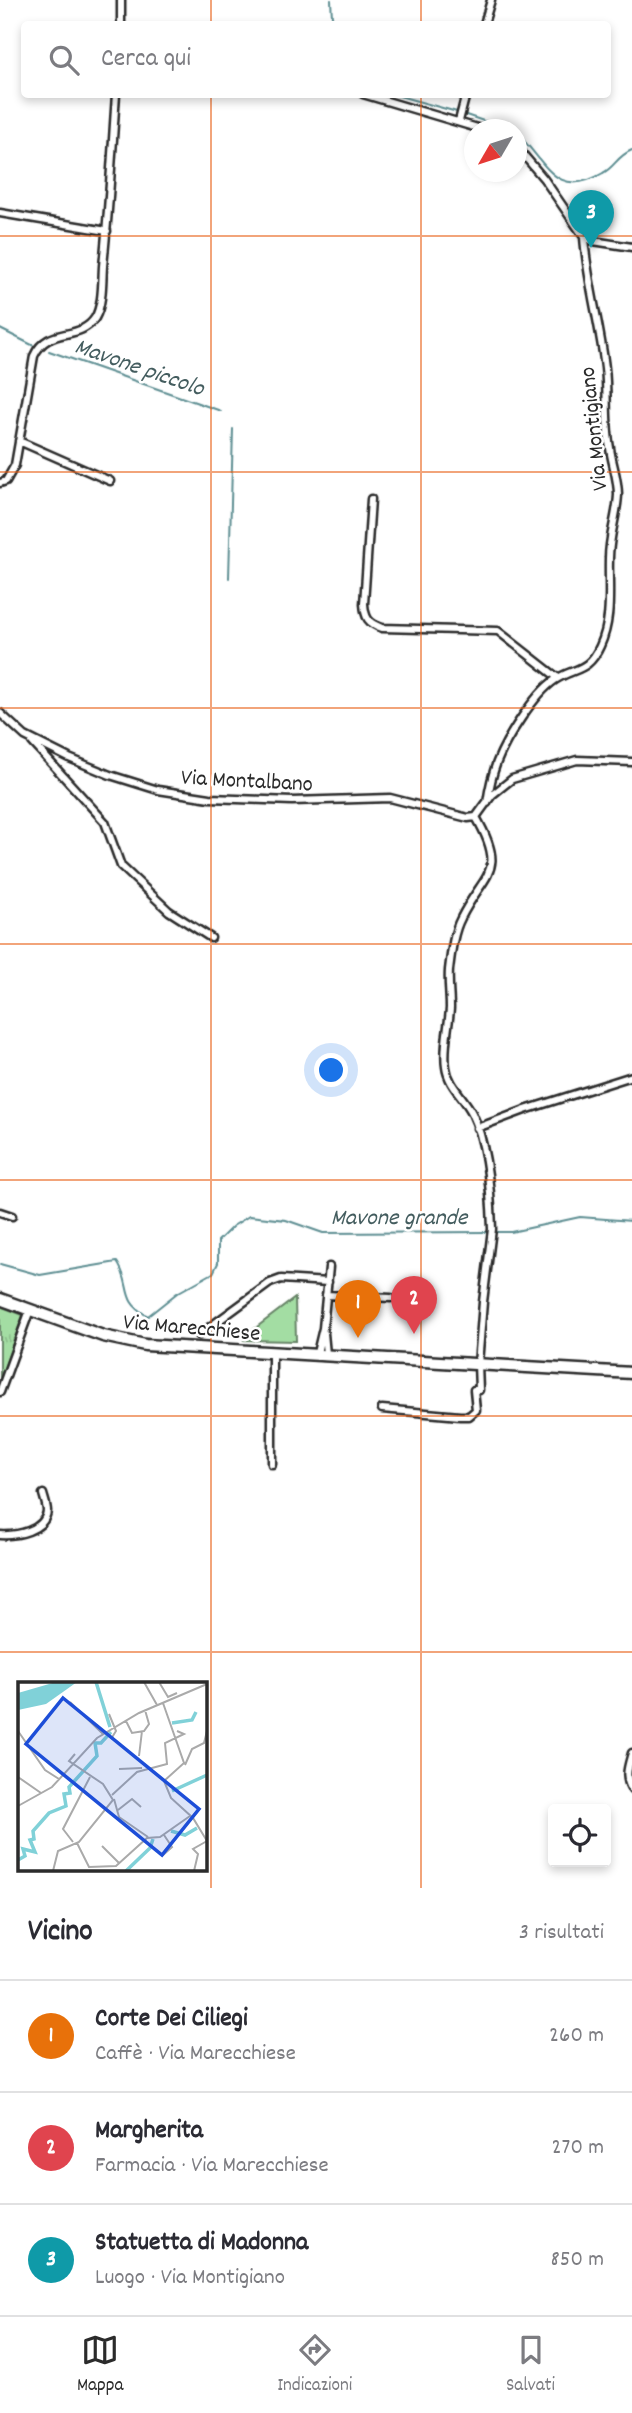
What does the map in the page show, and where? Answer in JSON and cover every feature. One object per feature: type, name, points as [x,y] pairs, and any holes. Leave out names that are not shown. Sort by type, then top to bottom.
[{"type":"main road","name":"Via Marecchiese","points":[[0,1298],[103,1336],[145,1345],[632,1373]]},
{"type":"street","points":[[121,0],[121,21]]},
{"type":"street","points":[[485,21],[491,0]]},
{"type":"street","points":[[0,483],[6,481],[15,465],[34,356],[39,347],[47,339],[87,327],[96,317],[107,231],[116,98]]},
{"type":"street","points":[[377,98],[464,123]]},
{"type":"street","points":[[458,121],[465,98]]},
{"type":"street","points":[[527,159],[584,237],[632,247]]},
{"type":"street","points":[[0,213],[107,231]]},
{"type":"street","name":"Via Montigiano","points":[[487,803],[497,761],[508,742],[543,691],[558,678],[581,669],[590,661],[605,635],[609,614],[610,534],[618,495],[609,437],[605,367],[584,237]]},
{"type":"street","points":[[19,442],[110,481]]},
{"type":"street","points":[[371,499],[364,604],[365,616],[371,624],[382,628],[498,631],[558,678]]},
{"type":"street","name":"Via Montalbano","points":[[0,713],[105,822],[121,866],[169,911],[211,938]]},
{"type":"street","name":"Via Montalbano","points":[[25,736],[110,775],[184,795],[292,801],[390,798],[468,818],[476,817]]},
{"type":"street","points":[[382,1409],[470,1416],[476,1410],[474,1390],[479,1390],[478,1364],[492,1229],[489,1189],[471,1111],[452,1084],[446,1068],[450,1009],[449,974],[453,946],[460,919],[485,882],[491,865],[492,850],[476,817],[492,795],[512,779],[578,760],[632,762]]},
{"type":"street","points":[[477,1128],[632,1076]]},
{"type":"street","points":[[0,1212],[12,1216]]},
{"type":"street","points":[[322,1354],[329,1267]]},
{"type":"street","points":[[199,1335],[270,1283],[281,1279],[328,1282]]},
{"type":"street","points":[[326,1295],[391,1298]]},
{"type":"street","points":[[0,1392],[30,1310]]},
{"type":"street","name":"Via Marecchiese","points":[[272,1352],[272,1464]]},
{"type":"street","points":[[0,1535],[20,1534],[41,1523],[47,1511],[43,1494]]},
{"type":"street","points":[[632,1753],[626,1773],[632,1790]]},
{"type":"green space","points":[[295,1298],[296,1341],[244,1340],[245,1336]]},
{"type":"green space","points":[[0,1306],[23,1315],[0,1379]]},
{"type":"waterway","name":"Mavone piccolo","points":[[331,0],[334,21]]},
{"type":"waterway","name":"Mavone piccolo","points":[[406,98],[457,112]]},
{"type":"waterway","name":"Mavone piccolo","points":[[466,115],[478,119]]},
{"type":"waterway","name":"Mavone piccolo","points":[[527,144],[552,173],[562,180],[573,182],[586,181],[603,173],[632,150]]},
{"type":"waterway","name":"Mavone piccolo","points":[[0,329],[34,346]]},
{"type":"waterway","name":"Mavone piccolo","points":[[49,351],[221,411]]},
{"type":"waterway","name":"Mavone piccolo","points":[[229,578],[233,429]]},
{"type":"waterway","name":"Mavone grande","points":[[0,1264],[40,1275],[117,1262],[133,1304],[148,1316],[177,1293],[213,1273],[218,1263],[218,1241],[233,1226],[249,1216],[286,1220],[323,1233],[489,1232]]},
{"type":"waterway","name":"Mavone grande","points":[[495,1232],[511,1232],[580,1217],[632,1221]]},
{"type":"place","name":"Statuetta di Madonna","points":[[591,248]]},
{"type":"place","name":"Margherita","points":[[414,1334]]},
{"type":"place","name":"Corte Dei Ciliegi","points":[[358,1338]]}]
